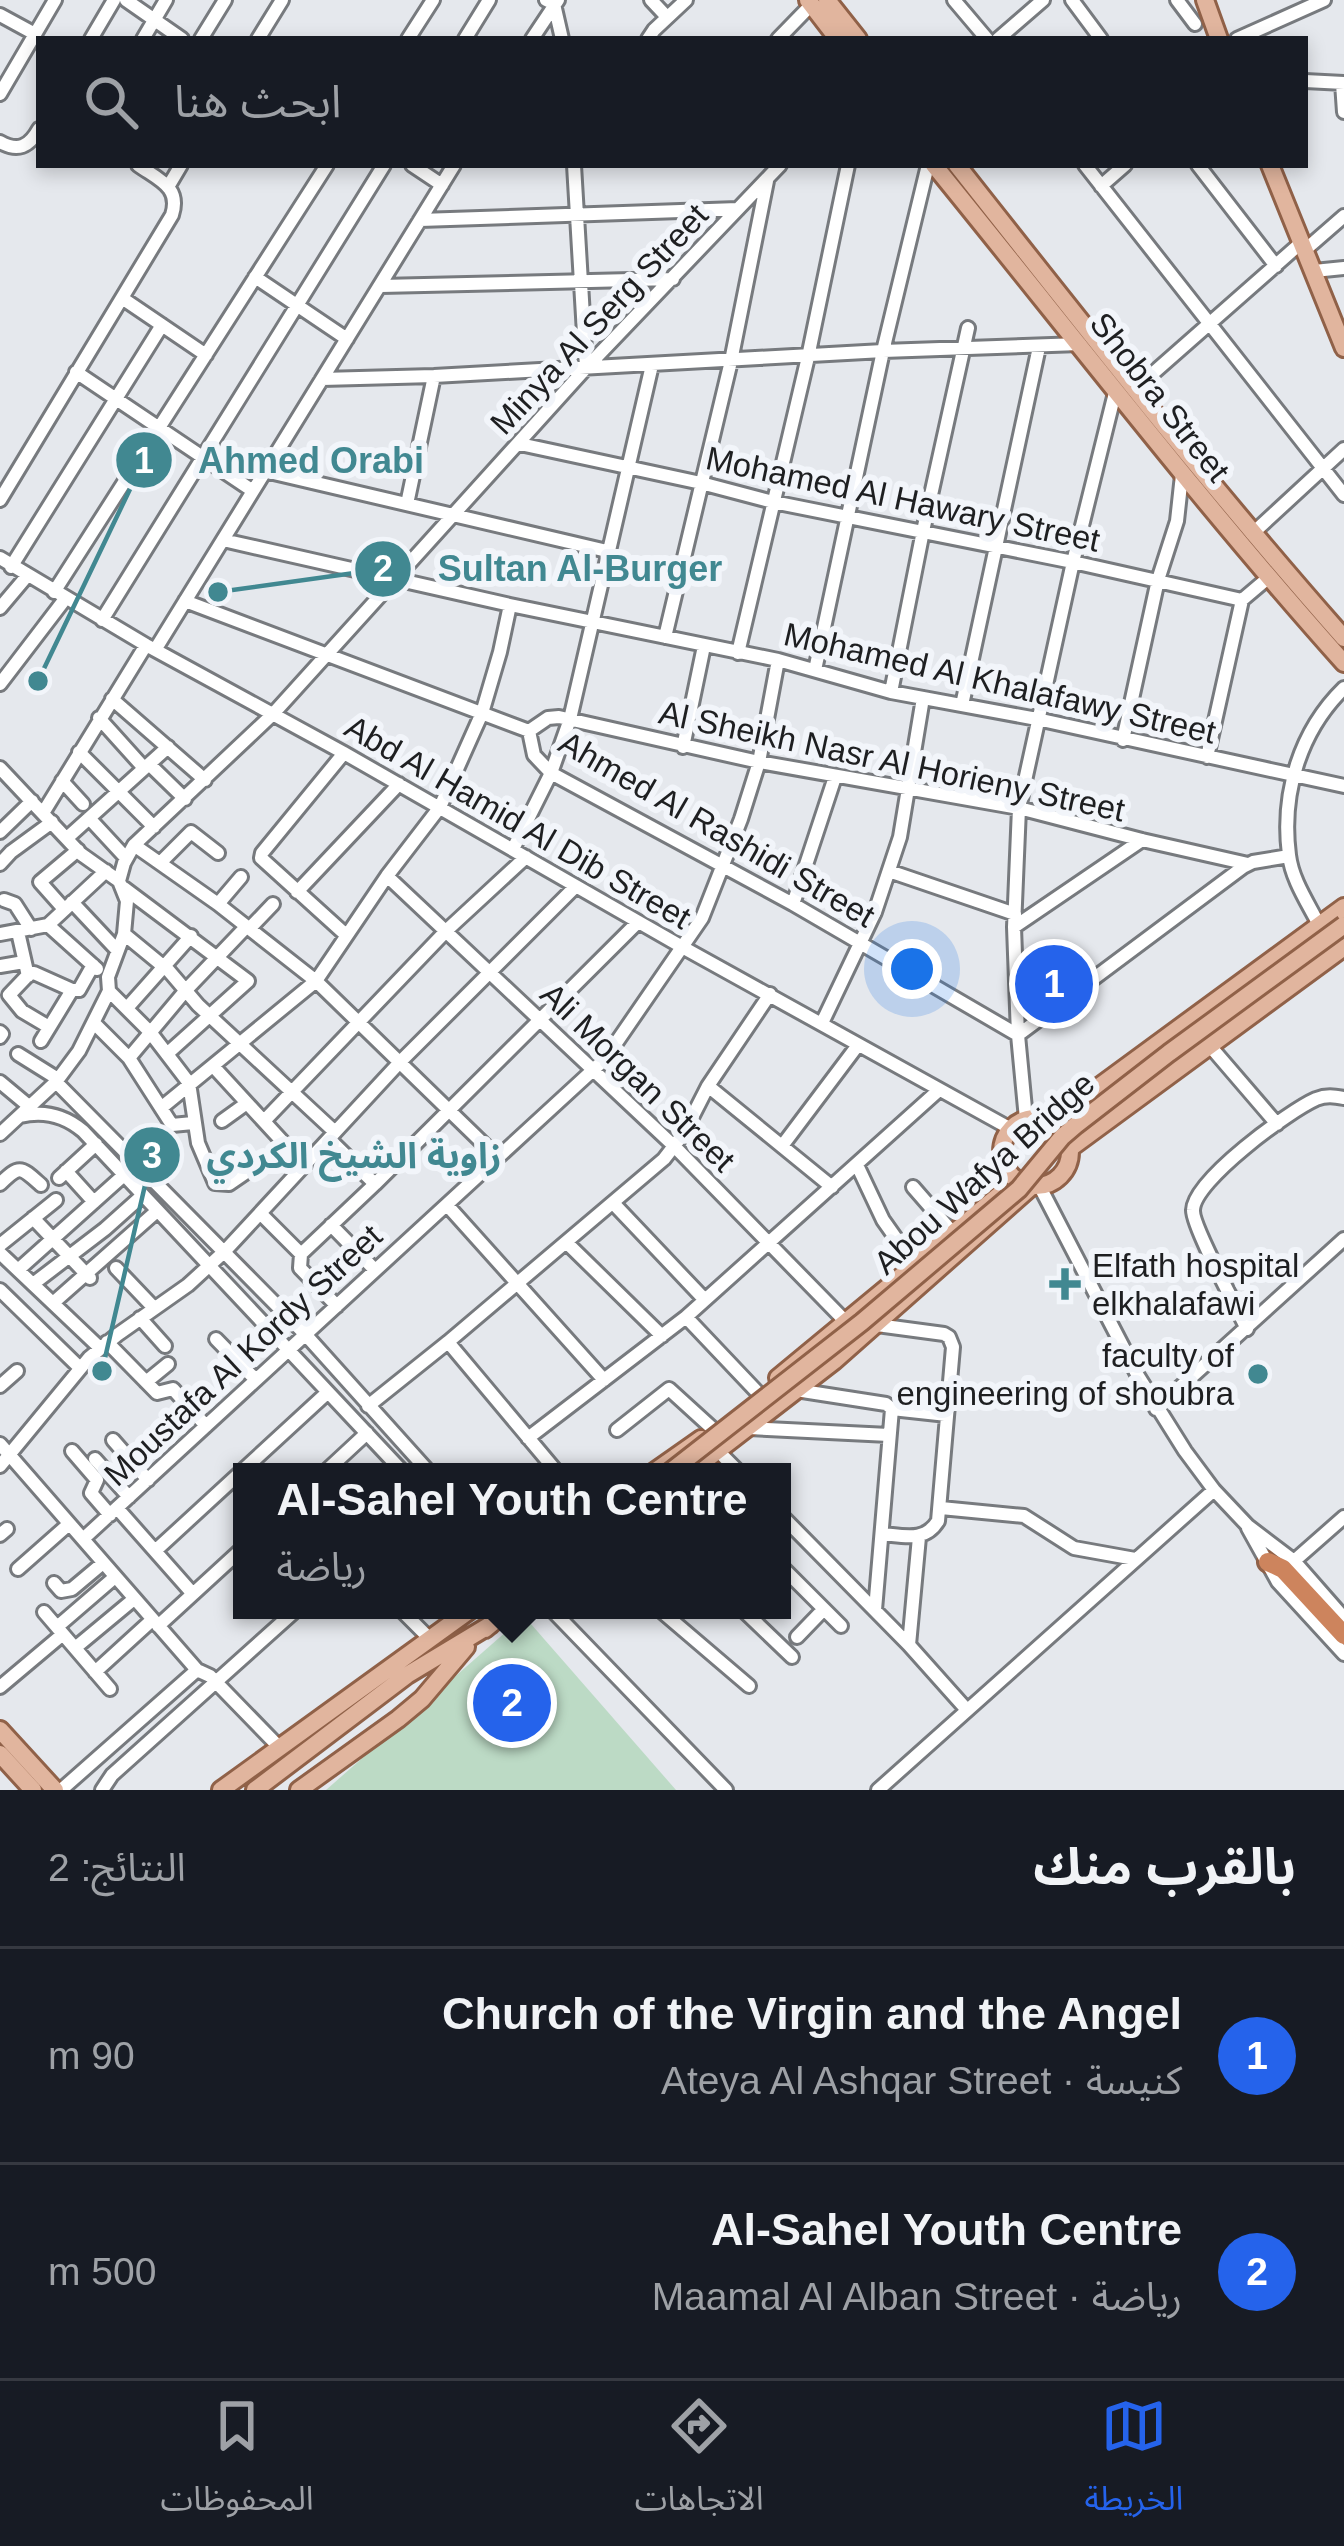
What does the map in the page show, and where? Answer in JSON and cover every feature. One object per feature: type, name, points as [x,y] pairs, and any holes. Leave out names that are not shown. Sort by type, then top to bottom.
[{"type":"highway","points":[[1268,1562],[1294,1570],[1344,1635]]},
{"type":"main road","points":[[1205,0],[1219,36]]},
{"type":"main road","points":[[816,2],[836,36]]},
{"type":"main road","points":[[816,2],[855,36]]},
{"type":"main road","name":"Shobra Street","points":[[933,168],[1181,475],[1344,663]]},
{"type":"main road","name":"Shobra Street","points":[[959,168],[1134,390],[1344,638]]},
{"type":"main road","points":[[1271,168],[1344,348]]},
{"type":"main road","points":[[1051,1122],[1344,907]]},
{"type":"main road","name":"Abou Wafya Bridge","points":[[682,1463],[862,1322],[1019,1189],[1076,1125],[1344,926]]},
{"type":"main road","points":[[1069,1150],[1341,955]]},
{"type":"main road","points":[[667,1463],[759,1394],[953,1233],[1030,1184],[1052,1181],[1061,1173],[1069,1150],[1063,1132],[1037,1118],[1019,1124],[1003,1145],[1009,1172],[1030,1184]]},
{"type":"main road","points":[[702,1463],[877,1325],[1030,1184]]},
{"type":"main road","points":[[238,1790],[458,1619]]},
{"type":"main road","points":[[255,1790],[483,1619]]},
{"type":"main road","points":[[221,1790],[483,1619]]},
{"type":"main road","points":[[299,1790],[422,1699],[484,1619]]},
{"type":"main road","points":[[287,1748],[424,1644]]},
{"type":"main road","points":[[0,1730],[58,1790]]},
{"type":"main road","points":[[0,1754],[33,1790]]},
{"type":"street","points":[[2,86],[55,0]]},
{"type":"street","points":[[94,36],[114,0]]},
{"type":"street","points":[[126,0],[178,36]]},
{"type":"street","points":[[145,36],[166,0]]},
{"type":"street","points":[[203,36],[225,0]]},
{"type":"street","points":[[260,36],[282,0]]},
{"type":"street","points":[[410,36],[433,0]]},
{"type":"street","points":[[466,36],[489,0]]},
{"type":"street","points":[[651,0],[667,17]]},
{"type":"street","points":[[651,36],[686,0]]},
{"type":"street","points":[[954,0],[984,36]]},
{"type":"street","points":[[1001,36],[1043,0]]},
{"type":"street","points":[[1072,0],[1099,36]]},
{"type":"street","points":[[1177,0],[1196,23]]},
{"type":"street","points":[[1244,36],[1324,0]]},
{"type":"street","points":[[534,36],[552,1]]},
{"type":"street","points":[[552,1],[561,36]]},
{"type":"street","points":[[781,36],[816,2]]},
{"type":"street","points":[[0,15],[34,34]]},
{"type":"street","points":[[1308,81],[1343,83],[1344,112]]},
{"type":"street","points":[[0,142],[19,148],[36,135]]},
{"type":"street","points":[[0,500],[172,215],[177,200],[142,168]]},
{"type":"street","points":[[168,187],[179,168]]},
{"type":"street","points":[[0,684],[60,596],[159,428],[325,168]]},
{"type":"street","points":[[102,620],[382,168]]},
{"type":"street","points":[[416,168],[442,185]]},
{"type":"street","points":[[0,864],[48,817],[99,718],[185,601],[452,168]]},
{"type":"street","points":[[574,168],[586,368]]},
{"type":"street","name":"Minya Al Serg Street","points":[[124,934],[127,901],[122,885],[126,858],[134,845],[273,714],[586,368],[777,168]]},
{"type":"street","points":[[738,653],[847,168]]},
{"type":"street","points":[[815,670],[884,351],[930,168]]},
{"type":"street","points":[[1087,168],[1344,495]]},
{"type":"street","points":[[1101,186],[1122,168]]},
{"type":"street","points":[[1200,168],[1276,266]]},
{"type":"street","points":[[665,637],[731,361],[768,177]]},
{"type":"street","points":[[420,220],[738,209]]},
{"type":"street","points":[[1134,390],[1276,266],[1344,215]]},
{"type":"street","points":[[1314,272],[1344,268]]},
{"type":"street","points":[[255,277],[347,339]]},
{"type":"street","points":[[381,286],[673,279]]},
{"type":"street","points":[[122,298],[206,355]]},
{"type":"street","points":[[6,563],[163,325]]},
{"type":"street","points":[[891,692],[968,328]]},
{"type":"street","points":[[322,379],[1080,344]]},
{"type":"street","points":[[962,705],[1039,347]]},
{"type":"street","points":[[513,849],[551,773],[570,719],[652,365]]},
{"type":"street","points":[[76,372],[253,491]]},
{"type":"street","points":[[406,504],[434,376]]},
{"type":"street","points":[[1019,1124],[1014,921],[1019,808],[1115,393]]},
{"type":"street","name":"Mohamed Al Hawary Street","points":[[520,444],[1242,600]]},
{"type":"street","points":[[1252,534],[1344,449]]},
{"type":"street","points":[[266,471],[607,551]]},
{"type":"street","points":[[1123,740],[1158,580],[1177,521],[1181,475]]},
{"type":"street","name":"Mohamed Al Khalafawy Street","points":[[223,540],[778,660],[891,692],[1344,786]]},
{"type":"street","name":"Abd Al Hamid Al Dib Street","points":[[6,563],[857,1045],[939,1090],[1019,1124]]},
{"type":"street","points":[[0,608],[26,576]]},
{"type":"street","points":[[1207,757],[1242,600],[1268,578]]},
{"type":"street","points":[[185,601],[529,731],[548,718],[570,719]]},
{"type":"street","points":[[161,1108],[270,1019],[299,1006],[440,807],[482,713],[509,605]]},
{"type":"street","points":[[683,747],[704,646]]},
{"type":"street","name":"Moustafa Al Kordy Street","points":[[82,1540],[615,1047],[703,918],[759,762],[778,660]]},
{"type":"street","points":[[1319,925],[1289,856],[1292,774],[1312,728],[1344,688]]},
{"type":"street","points":[[822,1023],[860,943],[900,837],[923,698]]},
{"type":"street","points":[[112,699],[206,780]]},
{"type":"street","points":[[99,718],[185,799]]},
{"type":"street","name":"Al Sheikh Nasr Al Horieny Street","points":[[570,719],[683,747],[1019,808],[1248,864]]},
{"type":"street","name":"Ahmed Al Rashidi Street","points":[[529,731],[534,755],[551,773],[793,904],[1018,1035]]},
{"type":"street","points":[[67,838],[168,747]]},
{"type":"street","points":[[79,752],[154,827]]},
{"type":"street","points":[[344,753],[262,853],[265,863],[346,934]]},
{"type":"street","points":[[0,768],[78,850],[247,980],[168,1053]]},
{"type":"street","points":[[793,904],[835,777]]},
{"type":"street","points":[[62,782],[83,804]]},
{"type":"street","points":[[297,892],[399,784]]},
{"type":"street","points":[[2,826],[32,801]]},
{"type":"street","points":[[89,818],[126,858]]},
{"type":"street","points":[[160,863],[191,832],[218,854]]},
{"type":"street","points":[[1014,921],[1142,840]]},
{"type":"street","points":[[134,845],[316,981],[497,1157]]},
{"type":"street","points":[[78,850],[40,882],[117,950]]},
{"type":"street","points":[[1018,1035],[1248,864],[1289,856]]},
{"type":"street","points":[[264,1121],[447,930],[526,857]]},
{"type":"street","points":[[889,871],[1014,921]]},
{"type":"street","points":[[0,934],[48,925],[106,872]]},
{"type":"street","name":"Ali Morgan Street","points":[[387,876],[595,1070],[846,1322]]},
{"type":"street","points":[[218,904],[241,878]]},
{"type":"street","points":[[287,1748],[197,1670],[3,1456],[104,1345],[188,1285],[224,1252],[400,1062],[576,886]]},
{"type":"street","points":[[3,908],[16,904],[24,930],[26,969],[9,997],[49,1027]]},
{"type":"street","points":[[129,1058],[217,956],[273,904]]},
{"type":"street","points":[[337,1306],[300,1268],[301,1254],[638,922]]},
{"type":"street","points":[[48,925],[92,965],[189,1083],[193,1123],[212,1180],[229,1184],[286,1145]]},
{"type":"street","points":[[0,1133],[57,1080],[79,1051],[94,1024],[124,934],[241,1043],[375,1184]]},
{"type":"street","points":[[127,1007],[191,936]]},
{"type":"street","points":[[0,966],[26,969],[79,990],[92,965]]},
{"type":"street","points":[[40,1041],[72,990]]},
{"type":"street","points":[[333,1463],[364,1430],[372,1409],[614,1204],[674,1147],[708,1086],[770,994]]},
{"type":"street","points":[[270,1019],[284,1034]]},
{"type":"street","points":[[94,1024],[129,1058],[172,1125],[193,1123]]},
{"type":"street","points":[[782,1146],[857,1045]]},
{"type":"street","points":[[1210,1046],[1277,1124]]},
{"type":"street","points":[[18,1054],[57,1080],[304,1334],[422,1463]]},
{"type":"street","points":[[213,1066],[304,1165]]},
{"type":"street","points":[[0,1082],[25,1111],[64,1118],[83,1131],[395,1463]]},
{"type":"street","points":[[708,1086],[832,1187]]},
{"type":"street","points":[[528,1438],[686,1317],[939,1090]]},
{"type":"street","points":[[1247,1329],[1193,1220],[1200,1189],[1277,1124],[1317,1098],[1344,1097]]},
{"type":"street","points":[[222,1121],[247,1102]]},
{"type":"street","points":[[94,1202],[62,1174],[96,1144]]},
{"type":"street","points":[[857,1165],[883,1220],[914,1264]]},
{"type":"street","points":[[0,1184],[24,1169],[40,1185]]},
{"type":"street","points":[[18,1270],[124,1175]]},
{"type":"street","points":[[1030,1184],[1156,1409],[1214,1490],[1344,1618]]},
{"type":"street","points":[[913,1187],[953,1233]]},
{"type":"street","points":[[33,1284],[143,1195]]},
{"type":"street","points":[[56,1199],[0,1249],[52,1303],[159,1395],[173,1389],[206,1426]]},
{"type":"street","points":[[614,1204],[705,1300]]},
{"type":"street","points":[[447,1205],[604,1379]]},
{"type":"street","points":[[52,1303],[89,1277],[157,1211]]},
{"type":"street","points":[[260,1213],[301,1254]]},
{"type":"street","points":[[33,1218],[89,1277]]},
{"type":"street","points":[[331,1225],[375,1270]]},
{"type":"street","points":[[1156,1409],[1344,1240]]},
{"type":"street","points":[[567,1243],[662,1336]]},
{"type":"street","points":[[116,1268],[154,1308]]},
{"type":"street","points":[[3,1299],[80,1368]]},
{"type":"street","points":[[686,1317],[759,1394]]},
{"type":"street","points":[[140,1318],[165,1346]]},
{"type":"street","points":[[877,1325],[949,1336],[953,1347],[941,1508],[933,1529],[919,1537],[883,1534]]},
{"type":"street","points":[[216,1339],[256,1380]]},
{"type":"street","points":[[448,1342],[549,1463]]},
{"type":"street","points":[[146,1382],[168,1364]]},
{"type":"street","points":[[0,1386],[16,1371]]},
{"type":"street","points":[[617,1430],[669,1389],[714,1430]]},
{"type":"street","points":[[796,1390],[947,1415]]},
{"type":"street","points":[[251,1463],[328,1392]]},
{"type":"street","points":[[875,1610],[892,1409]]},
{"type":"street","points":[[749,1428],[889,1435]]},
{"type":"street","points":[[113,1441],[148,1480]]},
{"type":"street","points":[[72,1451],[97,1480],[91,1493],[155,1551],[193,1594]]},
{"type":"street","points":[[718,1451],[730,1463]]},
{"type":"street","points":[[95,1459],[129,1497]]},
{"type":"street","points":[[155,1551],[233,1479]]},
{"type":"street","points":[[878,1790],[1214,1490]]},
{"type":"street","points":[[941,1508],[1024,1516],[1074,1548],[1135,1559]]},
{"type":"street","points":[[1294,1570],[1344,1517]]},
{"type":"street","points":[[18,1569],[69,1524]]},
{"type":"street","points":[[791,1525],[967,1711]]},
{"type":"street","points":[[1247,1526],[1278,1582],[1344,1654]]},
{"type":"street","points":[[909,1645],[919,1537]]},
{"type":"street","points":[[95,1672],[233,1557]]},
{"type":"street","points":[[54,1582],[62,1591],[70,1590],[103,1563]]},
{"type":"street","points":[[0,1687],[115,1577]]},
{"type":"street","points":[[791,1581],[841,1626]]},
{"type":"street","points":[[75,1648],[134,1599]]},
{"type":"street","points":[[797,1637],[824,1609]]},
{"type":"street","points":[[44,1612],[110,1689]]},
{"type":"street","points":[[102,1790],[112,1775],[286,1619]]},
{"type":"street","points":[[407,1619],[424,1644]]},
{"type":"street","points":[[561,1619],[726,1790]]},
{"type":"street","points":[[670,1619],[749,1686]]},
{"type":"street","points":[[752,1619],[792,1657]]},
{"type":"street","points":[[58,1790],[197,1670]]},
{"type":"green space","points":[[521,1619],[527,1619],[676,1790],[326,1790]]},
{"type":"place","name":"Sultan Al-Burger","points":[[218,592]]},
{"type":"place","name":"Ahmed Orabi","points":[[38,681]]},
{"type":"place","name":"Church of the Virgin and the Angel","points":[[1054,984]]},
{"type":"place","name":"Elfath hospital elkhalafawi","points":[[1065,1284]]},
{"type":"place","name":"زاوية الشيخ الكردي","points":[[102,1371]]},
{"type":"place","name":"faculty of engineering of shoubra","points":[[1258,1374]]},
{"type":"place","name":"Al-Sahel Youth Centre","points":[[512,1703]]}]
